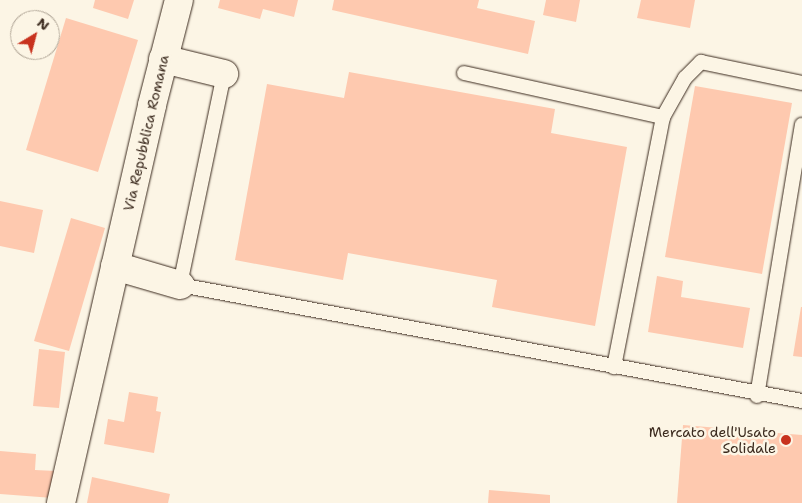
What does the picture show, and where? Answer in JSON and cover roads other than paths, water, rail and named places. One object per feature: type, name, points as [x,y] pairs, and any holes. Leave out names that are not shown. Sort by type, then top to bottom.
[{"type":"street","name":"Via Repubblica Romana","points":[[61,503],[163,59],[179,0]]},
{"type":"street","points":[[163,59],[224,74]]},
{"type":"street","points":[[115,266],[180,285]]},
{"type":"lane","points":[[614,367],[663,117],[685,78],[701,62],[802,83]]},
{"type":"lane","points":[[464,73],[663,117]]},
{"type":"lane","points":[[224,74],[180,285],[757,396],[802,402]]},
{"type":"lane","points":[[757,396],[802,125]]},
{"type":"place","name":"Mercato dell'Usato Solidale","points":[[786,440]]}]
